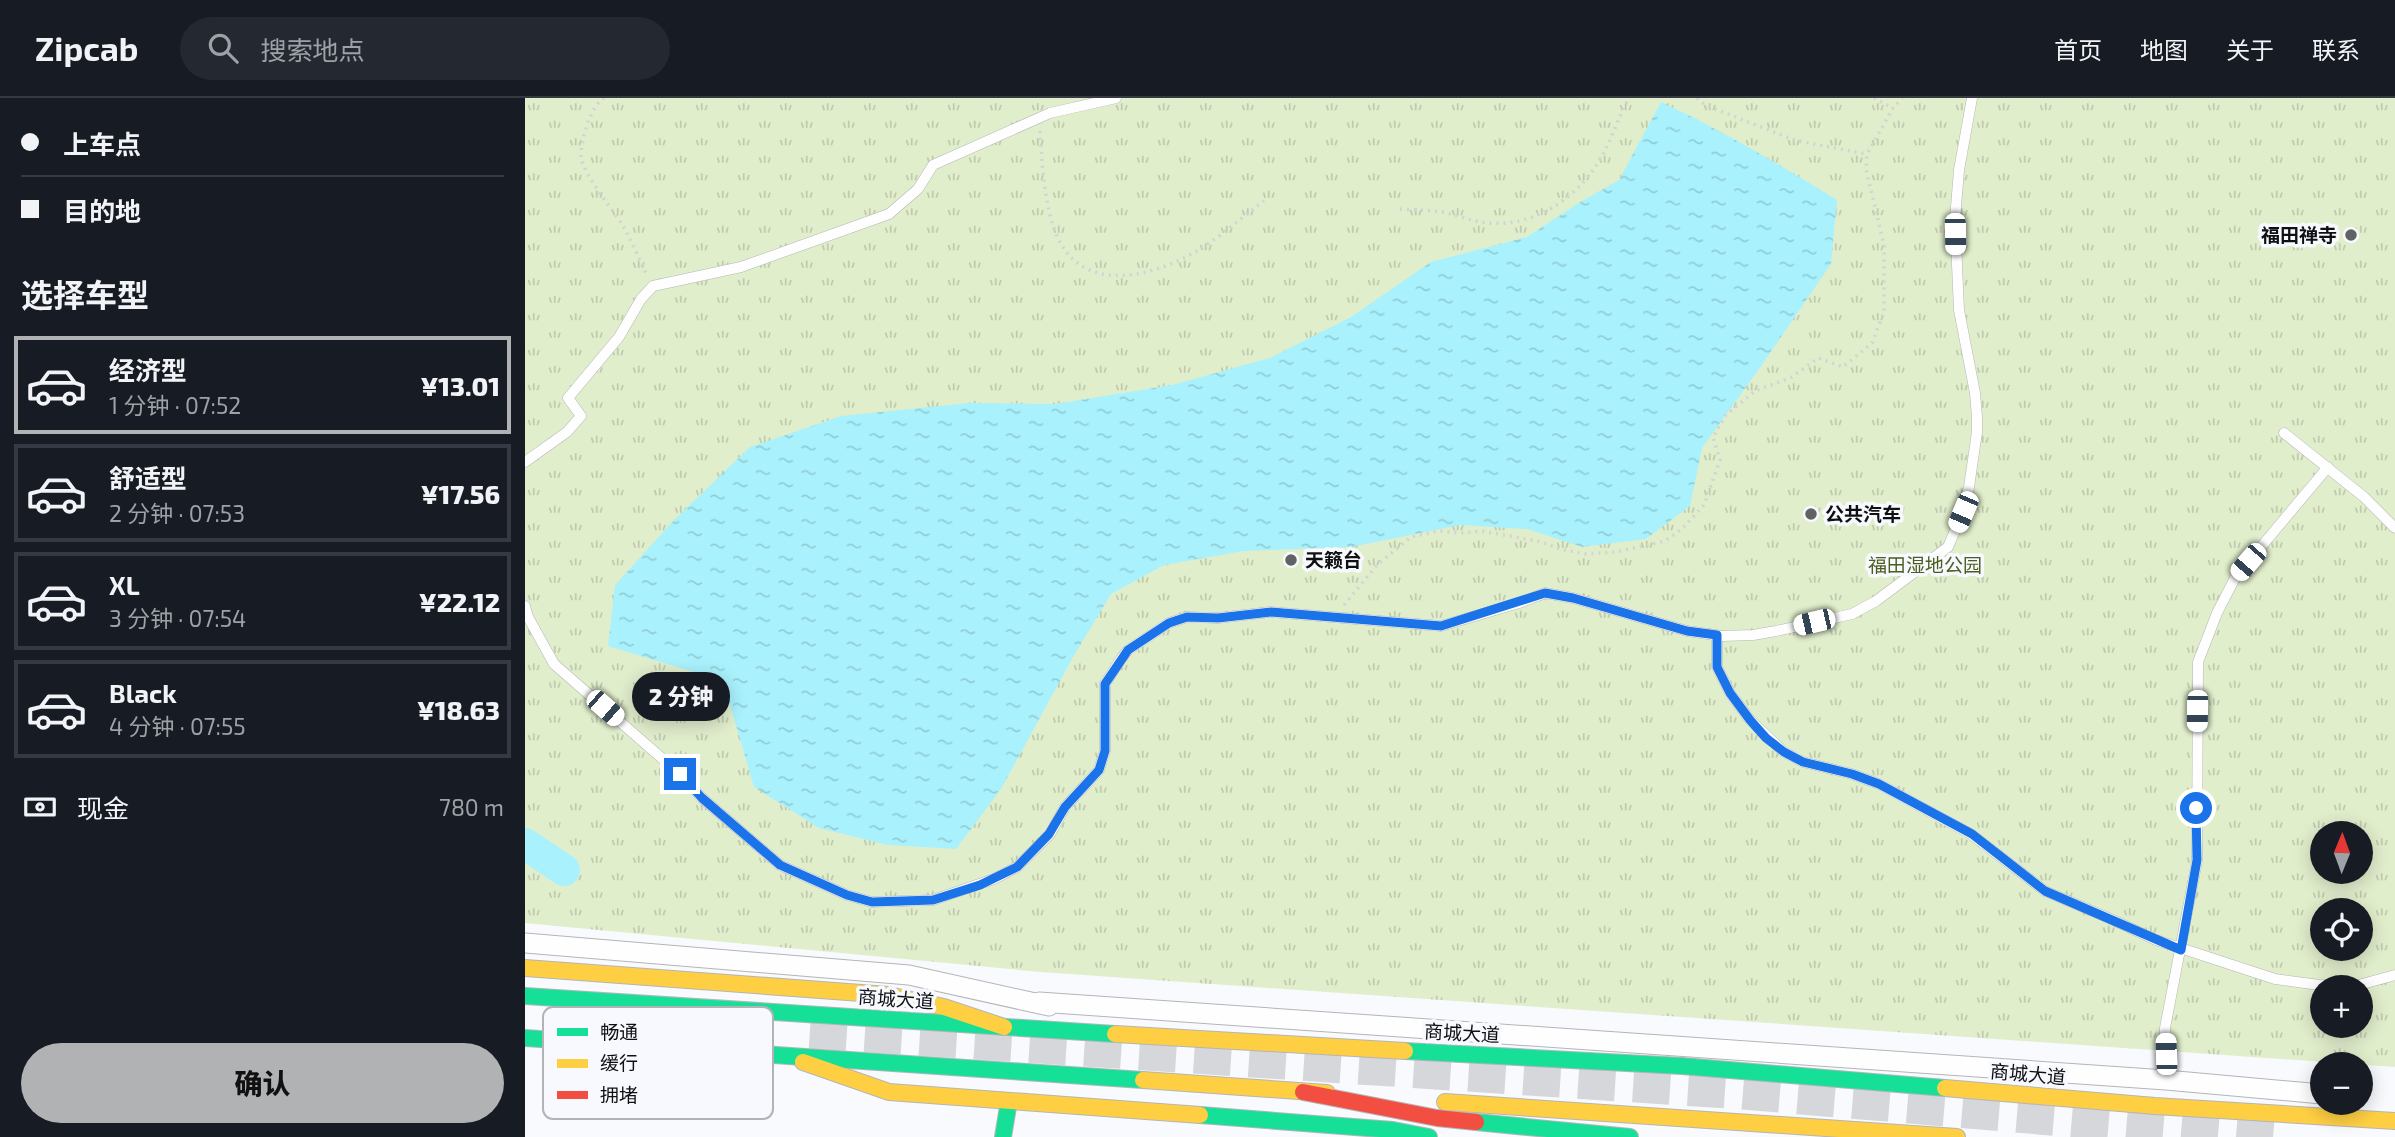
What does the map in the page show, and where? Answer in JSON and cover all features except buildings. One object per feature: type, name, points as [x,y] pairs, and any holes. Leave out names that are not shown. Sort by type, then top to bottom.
[{"type":"main road","points":[[525,968],[888,995],[944,1007],[1004,1027]]},
{"type":"main road","name":"商城大道","points":[[525,996],[695,1007]]},
{"type":"main road","name":"商城大道","points":[[773,1012],[1682,1066],[2155,1106],[2395,1120]]},
{"type":"main road","points":[[525,1038],[543,1039]]},
{"type":"main road","points":[[773,1055],[1958,1137]]},
{"type":"main road","points":[[787,1056],[889,1092],[1392,1130],[1429,1137]]},
{"type":"main road","points":[[1303,1092],[1437,1118],[1630,1137]]},
{"type":"main road","points":[[1003,1137],[1009,1101]]},
{"type":"street","points":[[525,943],[897,973],[1039,1002],[2166,1080],[2310,1093]]},
{"type":"street","points":[[1039,1002],[1125,1035]]},
{"type":"street","points":[[2373,1109],[2395,1120]]},
{"type":"lane","points":[[525,462],[567,432],[581,416],[568,398],[619,337],[641,299],[653,286],[741,267],[889,214],[918,189],[933,165],[1050,113],[1116,98]]},
{"type":"lane","points":[[525,607],[527,617],[554,664],[780,865],[847,895],[872,902],[933,900],[966,890],[1017,867],[1049,834],[1065,807],[1099,770],[1105,751],[1105,684],[1128,650],[1169,623],[1187,617],[1218,618],[1271,612],[1441,626],[1545,593],[1573,598],[1687,631],[1717,635],[1753,635],[1852,614],[1876,601],[1948,547],[1963,512],[1969,487],[1977,432],[1975,393],[1959,310],[1955,219],[1958,180],[1972,98]]},
{"type":"lane","points":[[2284,433],[2364,497],[2395,528]]},
{"type":"lane","points":[[2166,1080],[2165,1028],[2197,860],[2198,662],[2217,613],[2235,578],[2327,467]]},
{"type":"lane","points":[[1717,635],[1717,667],[1730,693],[1758,729],[1784,752],[1803,762],[1879,784],[1972,834],[2045,891],[2181,950],[2291,982],[2355,986],[2395,975]]},
{"type":"path","points":[[604,98],[598,101],[588,120],[581,157],[599,193],[623,226],[653,286]]},
{"type":"path","points":[[1400,209],[1444,212],[1470,221],[1492,224],[1518,222],[1540,215],[1558,204],[1590,175],[1609,143],[1629,98]]},
{"type":"path","points":[[1697,98],[1705,105],[1794,140],[1867,154]]},
{"type":"path","points":[[1874,98],[1893,108]]},
{"type":"path","points":[[1334,617],[1377,565],[1411,537],[1438,531],[1482,531],[1542,542],[1584,554],[1641,547],[1665,541],[1682,529],[1704,505],[1713,485],[1720,460],[1713,437],[1726,415],[1755,391],[1792,377],[1818,358],[1843,367],[1872,342],[1884,312],[1885,258],[1866,169],[1867,154],[1893,108],[1902,98]]},
{"type":"path","points":[[1039,118],[1042,165],[1057,236],[1072,259],[1094,273],[1126,277],[1167,267],[1220,236],[1264,201]]},
{"type":"green space","name":"福田湿地公园","points":[[525,98],[2395,98],[2395,1067],[2373,1065],[2373,1052],[2310,1052],[2310,1061],[1041,972],[525,923]]},
{"type":"water","points":[[1661,102],[1728,136],[1837,200],[1831,264],[1702,448],[1690,506],[1646,539],[1582,547],[1527,529],[1460,525],[1351,547],[1244,551],[1164,565],[1111,594],[1073,657],[1001,789],[956,849],[888,845],[819,828],[754,787],[723,681],[608,646],[615,585],[674,520],[750,447],[841,416],[969,403],[1055,404],[1172,385],[1270,358],[1351,317],[1431,262],[1527,237],[1619,180]]},
{"type":"waterway","points":[[525,844],[564,870]]},
{"type":"tunnel","points":[[810,1030],[1742,1091],[2289,1137]]},
{"type":"traffic: fast","points":[[525,996],[696,1007]]},
{"type":"traffic: fast","points":[[773,1012],[1115,1034]]},
{"type":"traffic: fast","points":[[525,1038],[543,1039]]},
{"type":"traffic: fast","points":[[1405,1051],[1682,1066],[1945,1088]]},
{"type":"traffic: fast","points":[[773,1055],[1143,1080]]},
{"type":"traffic: fast","points":[[1003,1137],[1009,1101]]},
{"type":"traffic: fast","points":[[1200,1115],[1393,1130],[1429,1137]]},
{"type":"traffic: fast","points":[[1476,1122],[1630,1137]]},
{"type":"traffic: slow","points":[[525,968],[888,995],[944,1007],[1004,1027]]},
{"type":"traffic: slow","points":[[1115,1034],[1405,1051]]},
{"type":"traffic: slow","points":[[803,1062],[889,1092],[1200,1115]]},
{"type":"traffic: slow","points":[[1143,1080],[1327,1093]]},
{"type":"traffic: slow","points":[[1945,1088],[2155,1106],[2395,1121]]},
{"type":"traffic: slow","points":[[1445,1102],[1957,1137]]},
{"type":"traffic: jam","points":[[1303,1092],[1437,1118],[1476,1122]]},
{"type":"place","name":"福田禅寺","points":[[2351,235]]},
{"type":"place","name":"公共汽车","points":[[1811,514]]},
{"type":"place","name":"天籁台","points":[[1291,560]]},
{"type":"route","points":[[680,774],[702,798],[780,865],[847,895],[872,902],[933,900],[980,885],[1017,867],[1049,834],[1065,807],[1099,770],[1105,751],[1105,684],[1128,650],[1169,623],[1187,617],[1218,618],[1271,612],[1441,626],[1545,593],[1573,598],[1687,631],[1717,635],[1717,667],[1730,693],[1766,738],[1784,752],[1803,762],[1879,784],[1972,834],[2045,891],[2181,950],[2197,860],[2196,808]]}]
